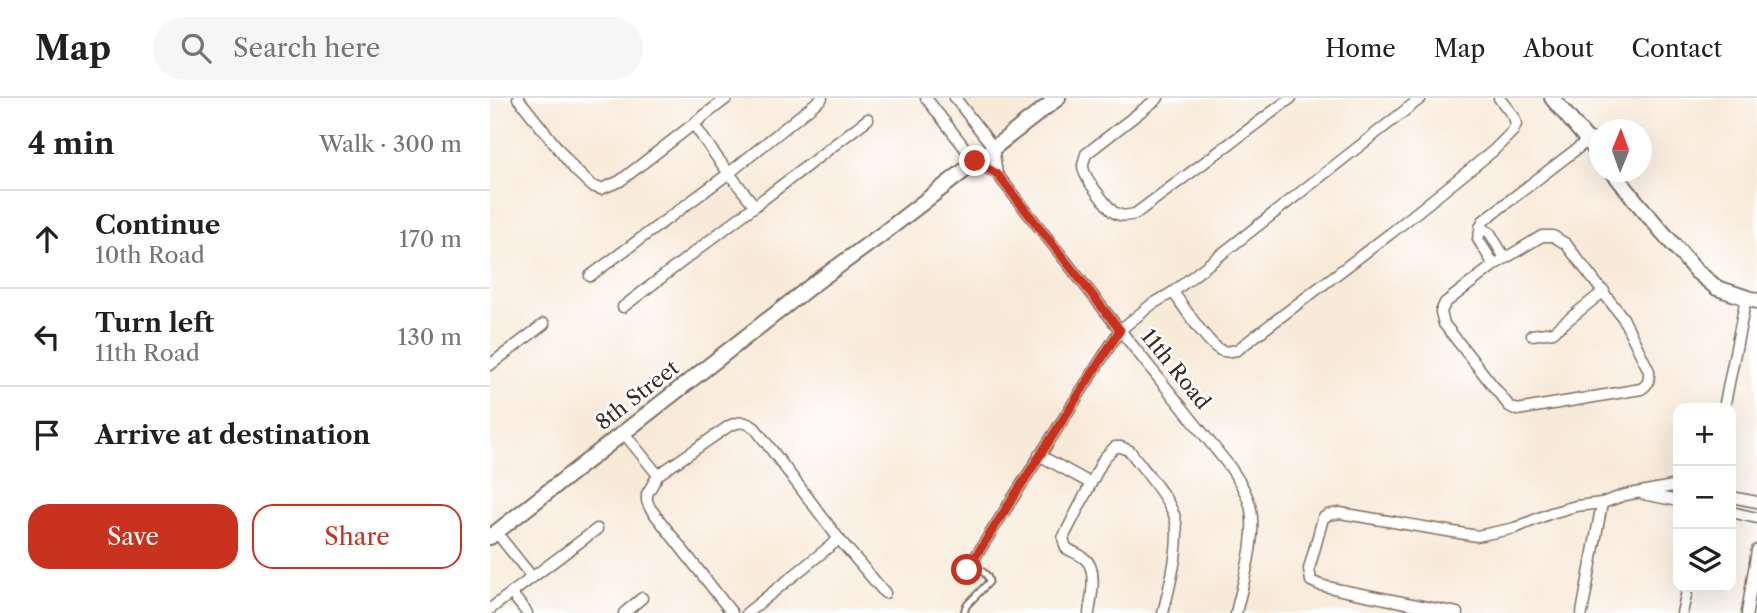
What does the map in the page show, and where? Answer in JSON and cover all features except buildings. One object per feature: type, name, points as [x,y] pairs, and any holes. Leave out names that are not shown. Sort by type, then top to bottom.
[{"type":"street","points":[[518,98],[584,180],[601,189],[620,181],[727,98]]},
{"type":"street","points":[[590,276],[728,174],[822,98]]},
{"type":"street","points":[[926,98],[973,158]]},
{"type":"street","points":[[956,98],[991,144]]},
{"type":"street","name":"8th Street","points":[[991,144],[1043,98]]},
{"type":"street","name":"8th Street","points":[[493,535],[811,286],[881,235],[991,144],[1058,98]]},
{"type":"street","points":[[1158,98],[1086,154],[1083,166],[1085,174],[1116,215],[1135,215],[1291,98]]},
{"type":"street","points":[[968,568],[1120,330],[1151,305],[1173,292],[1421,98]]},
{"type":"street","points":[[1173,292],[1217,348],[1225,352],[1237,350],[1391,233],[1493,151],[1513,131],[1516,124],[1514,117],[1499,98]]},
{"type":"street","points":[[1552,98],[1589,139]]},
{"type":"street","points":[[1561,98],[1589,137]]},
{"type":"street","points":[[623,307],[868,119]]},
{"type":"street","points":[[694,124],[728,174],[755,206]]},
{"type":"street","name":"11th Road","points":[[991,144],[997,174]]},
{"type":"street","points":[[1494,265],[1478,239],[1485,219],[1589,146]]},
{"type":"street","name":"11th Road","points":[[973,158],[997,174],[1230,467],[1243,488],[1252,516],[1251,545],[1236,613]]},
{"type":"street","points":[[1621,182],[1696,271],[1717,288],[1751,300],[1725,403]]},
{"type":"street","points":[[1480,228],[1490,233],[1505,258]]},
{"type":"street","points":[[1553,236],[1566,244],[1604,291],[1632,335],[1649,371],[1647,385],[1642,389],[1525,410],[1509,406],[1442,319],[1441,312],[1445,303],[1505,258],[1536,238],[1553,236]]},
{"type":"street","points":[[1532,335],[1553,332],[1604,291]]},
{"type":"street","points":[[490,366],[544,324]]},
{"type":"street","points":[[732,613],[650,508],[647,494],[658,475],[737,422],[746,422],[755,428],[839,540],[885,593]]},
{"type":"street","points":[[623,432],[658,475]]},
{"type":"street","points":[[1089,613],[1093,590],[1091,566],[1088,560],[1066,548],[1063,538],[1104,458],[1115,447],[1130,451],[1175,517],[1177,535],[1163,613]]},
{"type":"street","points":[[1039,455],[1090,483]]},
{"type":"street","points":[[1457,613],[1341,590],[1311,581],[1309,569],[1323,518],[1328,514],[1340,513],[1477,536],[1515,528],[1576,506],[1602,503],[1614,497],[1673,486]]},
{"type":"street","points":[[1639,493],[1673,500]]},
{"type":"street","points":[[1736,498],[1757,502]]},
{"type":"street","points":[[1582,613],[1602,503]]},
{"type":"street","points":[[1736,513],[1757,518]]},
{"type":"street","points":[[490,609],[597,529]]},
{"type":"street","points":[[493,535],[532,577]]},
{"type":"street","points":[[747,613],[839,540]]},
{"type":"street","points":[[1747,613],[1757,550]]},
{"type":"street","points":[[1682,613],[1687,592]]},
{"type":"street","points":[[512,594],[527,613]]},
{"type":"street","points":[[624,613],[642,598]]},
{"type":"lane","points":[[964,613],[989,582],[985,573],[968,568]]},
{"type":"route","points":[[967,570],[1120,330],[997,174],[975,161]]}]
